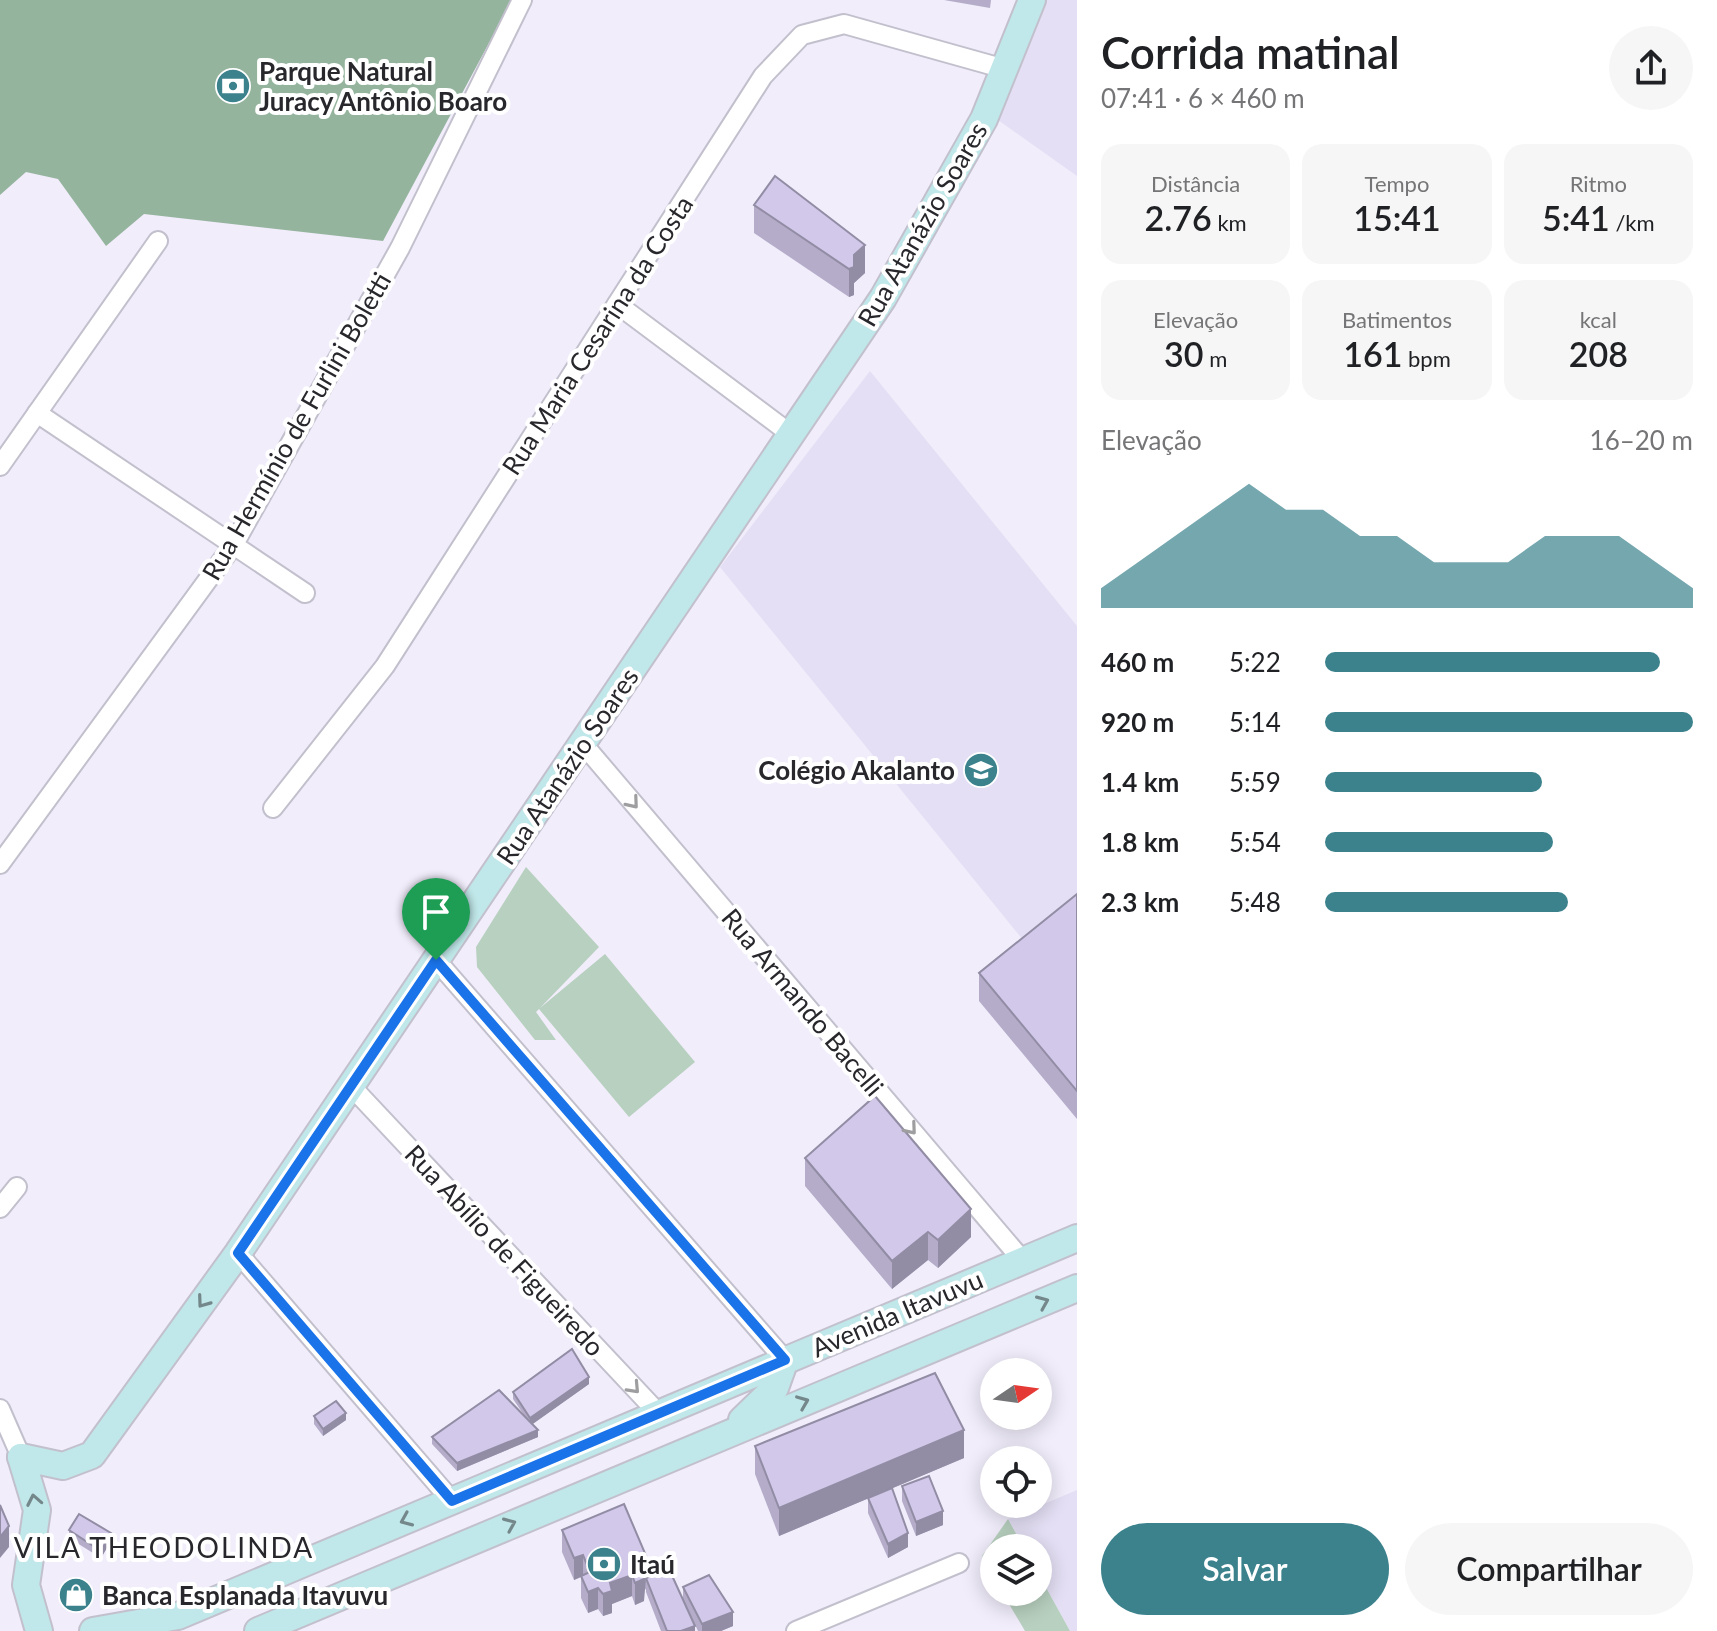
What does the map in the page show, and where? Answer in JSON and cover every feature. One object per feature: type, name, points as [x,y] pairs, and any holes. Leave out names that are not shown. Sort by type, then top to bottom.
[{"type":"main road","name":"Rua Atanázio Soares","points":[[21,1457],[63,1466],[92,1455],[238,1253],[792,435],[923,231],[984,119],[1032,0]]},
{"type":"main road","name":"Avenida Itavuvu","points":[[93,1631],[178,1616],[1077,1238]]},
{"type":"main road","name":"Avenida Itavuvu","points":[[258,1631],[1077,1288]]},
{"type":"main road","points":[[731,1431],[775,1388],[785,1360]]},
{"type":"main road","points":[[21,1457],[37,1510],[26,1585],[39,1631]]},
{"type":"street","name":"Rua Hermínio de Furlini Boletti","points":[[0,864],[234,544],[400,248],[522,0]]},
{"type":"street","name":"Rua Maria Cesarina da Costa","points":[[273,808],[385,666],[763,76],[802,35],[844,24],[1005,69]]},
{"type":"street","points":[[0,466],[158,241]]},
{"type":"street","points":[[617,304],[792,435]]},
{"type":"street","points":[[37,413],[305,593]]},
{"type":"street","name":"Rua Armando Bacelli","points":[[583,744],[1023,1261]]},
{"type":"street","points":[[436,960],[785,1360]]},
{"type":"street","name":"Rua Abílio de Figueiredo","points":[[351,1086],[659,1414]]},
{"type":"street","points":[[0,1208],[17,1187]]},
{"type":"street","points":[[238,1253],[452,1501]]},
{"type":"street","points":[[0,1409],[21,1457]]},
{"type":"street","points":[[796,1631],[959,1563]]},
{"type":"shaded area","points":[[1045,0],[1077,0],[1077,176],[998,120]]},
{"type":"shaded area","name":"Colégio Akalanto","points":[[870,371],[1077,626],[1077,914],[1032,951],[720,567]]},
{"type":"shaded area","points":[[1077,1490],[1077,1631],[1070,1631],[1052,1598],[1052,1534],[1016,1534],[1008,1519],[1052,1518],[1052,1501]]},
{"type":"green space","name":"Parque Natural Juracy Antônio Boaro","points":[[0,0],[512,0],[383,241],[144,214],[106,246],[58,179],[26,172],[0,195]]},
{"type":"green space","points":[[526,867],[599,947],[540,1008],[605,954],[695,1062],[629,1117],[539,1009],[536,1012],[556,1040],[535,1040],[477,967],[476,947]]},
{"type":"green space","points":[[1008,1519],[1016,1534],[997,1534]]},
{"type":"green space","points":[[1052,1598],[1070,1631],[1025,1631],[1010,1606],[1052,1606]]},
{"type":"building","points":[[775,176],[865,245],[854,255],[854,267],[849,269],[754,205]]},
{"type":"building","points":[[1077,894],[1077,1091],[979,973]]},
{"type":"building","points":[[875,1096],[971,1209],[938,1240],[928,1232],[892,1261],[805,1158]]},
{"type":"building","points":[[572,1349],[589,1377],[530,1418],[513,1392]]},
{"type":"building","points":[[935,1373],[964,1430],[779,1508],[755,1446]]},
{"type":"building","points":[[499,1390],[538,1430],[457,1463],[432,1437]]},
{"type":"building","points":[[336,1401],[346,1413],[323,1429],[314,1416]]},
{"type":"building","points":[[929,1476],[943,1511],[916,1522],[902,1486]]},
{"type":"building","points":[[892,1488],[908,1533],[888,1544],[868,1498]]},
{"type":"building","name":"Itaú","points":[[624,1504],[650,1565],[643,1569],[644,1579],[635,1583],[632,1575],[610,1583],[612,1591],[603,1594],[598,1588],[588,1592],[581,1576],[590,1572],[583,1555],[574,1558],[562,1530]]},
{"type":"building","points":[[0,1505],[9,1526],[0,1537]]},
{"type":"building","points":[[79,1514],[111,1533],[101,1551],[69,1530]]},
{"type":"building","points":[[669,1569],[695,1626],[681,1631],[667,1631],[646,1578]]},
{"type":"building","points":[[709,1575],[733,1612],[702,1624],[683,1587]]},
{"type":"place","name":"Parque Natural Juracy Antônio Boaro","points":[[233,86]]},
{"type":"place","name":"Colégio Akalanto","points":[[981,770]]},
{"type":"place","name":"Itaú","points":[[604,1564]]},
{"type":"place","name":"Banca Esplanada Itavuvu","points":[[76,1595]]},
{"type":"district","name":"VILA THEODOLINDA","points":[[164,1547]]},
{"type":"route","points":[[436,960],[785,1360],[452,1501],[238,1253],[436,960]]}]
